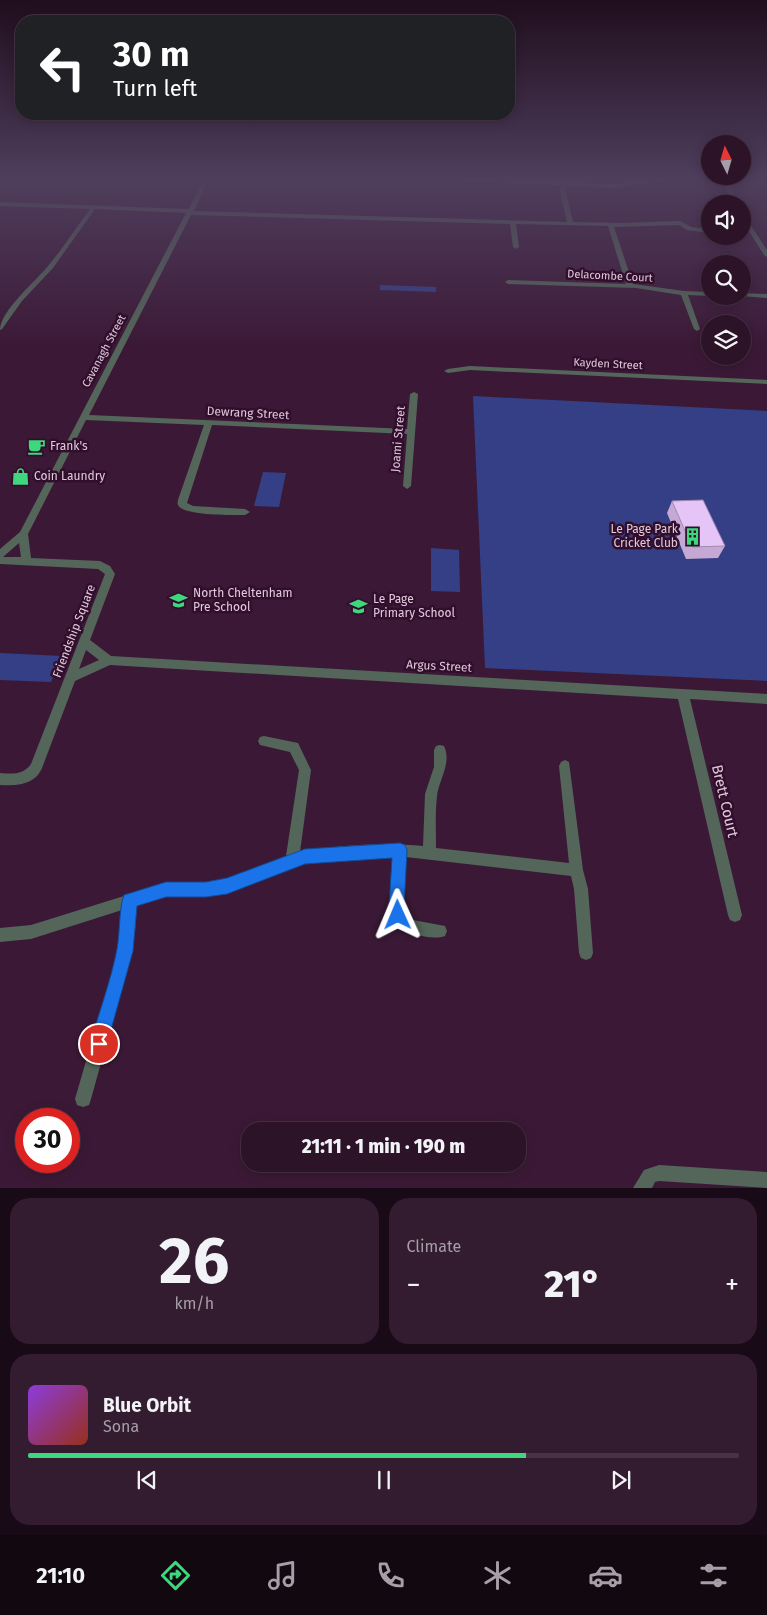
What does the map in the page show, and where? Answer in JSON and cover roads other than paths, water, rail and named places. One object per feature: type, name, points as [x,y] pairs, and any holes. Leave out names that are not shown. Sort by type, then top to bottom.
[{"type":"street","points":[[0,328],[20,300],[51,267],[74,234]]},
{"type":"street","name":"Cavanagh Street","points":[[0,554],[23,534],[178,234]]},
{"type":"street","points":[[515,234],[516,247]]},
{"type":"street","points":[[613,234],[630,286]]},
{"type":"street","points":[[755,234],[767,255]]},
{"type":"street","name":"Delacombe Court","points":[[508,282],[630,286],[701,294]]},
{"type":"street","points":[[684,293],[697,329]]},
{"type":"street","points":[[751,295],[767,296]]},
{"type":"street","name":"Kayden Street","points":[[448,371],[470,368],[767,382]]},
{"type":"street","name":"Joami Street","points":[[407,486],[414,394]]},
{"type":"street","name":"Dewrang Street","points":[[84,417],[412,432]]},
{"type":"street","points":[[209,423],[182,504],[192,509],[246,512]]},
{"type":"street","points":[[23,534],[24,552],[27,562]]},
{"type":"street","name":"Friendship Square","points":[[0,560],[100,565],[110,571],[109,580],[33,772],[24,778],[0,779]]},
{"type":"street","points":[[85,642],[100,656],[110,660]]},
{"type":"street","name":"Argus Street","points":[[71,678],[110,660],[767,699]]},
{"type":"street","name":"Brett Court","points":[[683,694],[735,915]]},
{"type":"street","points":[[264,741],[294,746],[305,770],[292,860]]},
{"type":"street","points":[[429,852],[432,794],[440,767],[440,750]]},
{"type":"street","points":[[565,766],[576,870],[581,889],[586,953]]},
{"type":"street","points":[[400,850],[397,907],[400,921],[411,928],[440,931]]},
{"type":"street","points":[[0,935],[31,932],[166,890],[206,890],[227,886],[292,860],[317,855],[400,850],[576,870]]},
{"type":"street","points":[[83,1099],[125,951],[129,923],[129,900]]},
{"type":"street","points":[[641,1188],[650,1176],[659,1172],[767,1180]]},
{"type":"place","name":"Frank's","points":[[36,446]]},
{"type":"place","name":"Coin Laundry","points":[[20,476]]},
{"type":"place","name":"Le Page Park Cricket Club","points":[[692,536]]},
{"type":"place","name":"North Cheltenham Pre School","points":[[179,600]]},
{"type":"place","name":"Le Page Primary School","points":[[359,606]]}]
